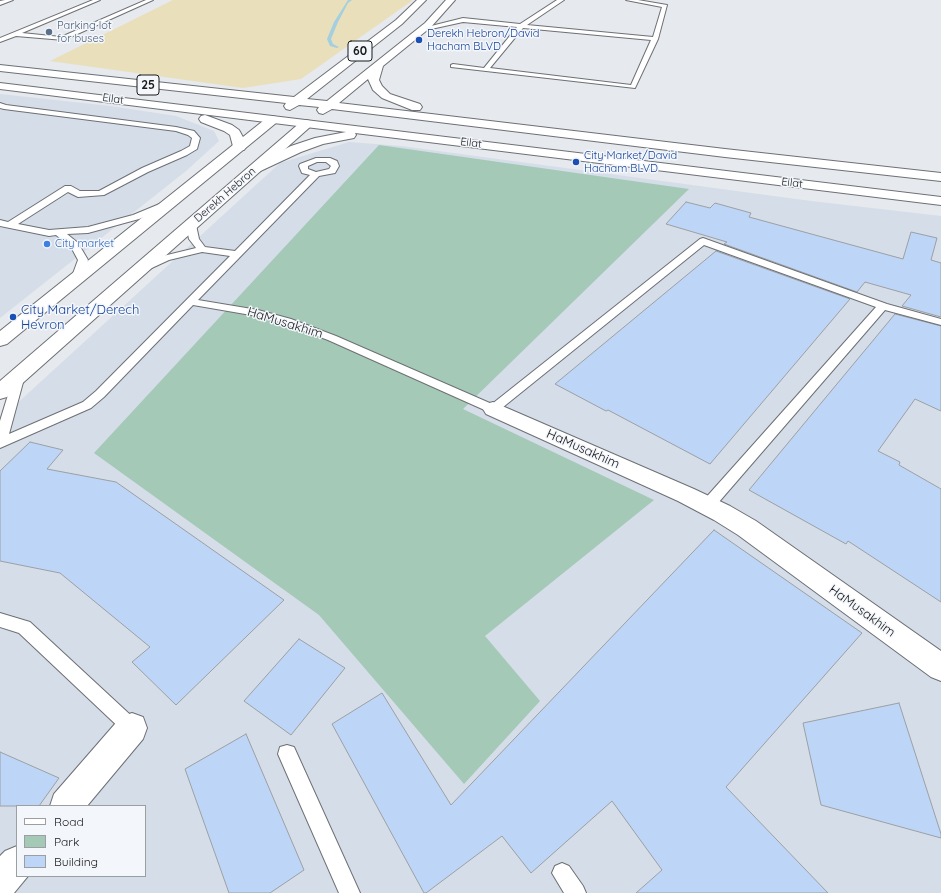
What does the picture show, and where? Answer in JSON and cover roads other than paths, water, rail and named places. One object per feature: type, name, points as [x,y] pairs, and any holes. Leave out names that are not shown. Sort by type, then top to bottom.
[{"type":"main road","name":"60","points":[[272,120],[399,22],[422,0]]},
{"type":"main road","name":"Derekh Hebron","points":[[0,392],[306,124],[422,29],[451,0]]},
{"type":"main road","points":[[379,64],[373,80],[377,88],[386,96],[401,103],[459,121]]},
{"type":"main road","name":"Eilat","points":[[0,68],[296,101],[941,177]]},
{"type":"main road","points":[[305,81],[338,68]]},
{"type":"main road","name":"Eilat","points":[[0,86],[941,201]]},
{"type":"main road","points":[[212,92],[277,87]]},
{"type":"main road","points":[[161,106],[217,123],[228,128],[235,133],[238,139],[239,147]]},
{"type":"main road","points":[[0,340],[272,120]]},
{"type":"main road","points":[[254,170],[296,150],[320,141],[353,135],[408,135]]},
{"type":"main road","name":"HaMusakhim","points":[[493,409],[707,506],[747,528],[941,668]]},
{"type":"main road","points":[[67,805],[132,728]]},
{"type":"main road","points":[[0,883],[16,864]]},
{"type":"lane","points":[[1,4],[10,0]]},
{"type":"lane","points":[[0,40],[97,0]]},
{"type":"lane","points":[[16,34],[62,39],[150,0]]},
{"type":"lane","points":[[485,70],[521,26],[560,0]]},
{"type":"lane","points":[[453,66],[633,87],[655,39],[666,6],[629,0]]},
{"type":"lane","points":[[441,11],[463,20],[655,39]]},
{"type":"lane","points":[[422,29],[463,20]]},
{"type":"lane","points":[[0,105],[4,107],[176,129],[191,133],[196,138],[194,147],[184,154],[145,170],[101,193],[78,194],[68,188],[10,225]]},
{"type":"lane","points":[[0,443],[87,405],[100,394],[316,174]]},
{"type":"lane","points":[[0,223],[49,233],[88,230],[136,217],[171,202]]},
{"type":"lane","points":[[191,225],[194,239],[202,249]]},
{"type":"lane","points":[[58,232],[75,245],[83,260],[76,279]]},
{"type":"lane","points":[[493,409],[703,241],[883,306],[941,322]]},
{"type":"lane","points":[[138,271],[166,258],[202,249],[237,254]]},
{"type":"lane","name":"HaMusakhim","points":[[191,302],[258,313],[293,324],[340,341],[493,409]]},
{"type":"lane","points":[[707,506],[883,306]]},
{"type":"lane","points":[[0,443],[20,375]]},
{"type":"lane","points":[[0,620],[24,627],[132,728]]},
{"type":"lane","points":[[287,754],[350,893]]},
{"type":"lane","points":[[562,873],[576,893]]},
{"type":"waterway","points":[[337,47],[331,45],[329,39],[336,22],[347,2],[350,0]]},
{"type":"place","name":"Parking lot for buses","points":[[49,32]]},
{"type":"place","name":"Derekh Hebron/David Hacham BLVD","points":[[419,40]]},
{"type":"place","name":"City Market/David Hacham BLVD","points":[[576,162]]},
{"type":"place","name":"City market","points":[[47,244]]},
{"type":"place","name":"City Market/Derech Hevron","points":[[13,317]]}]
